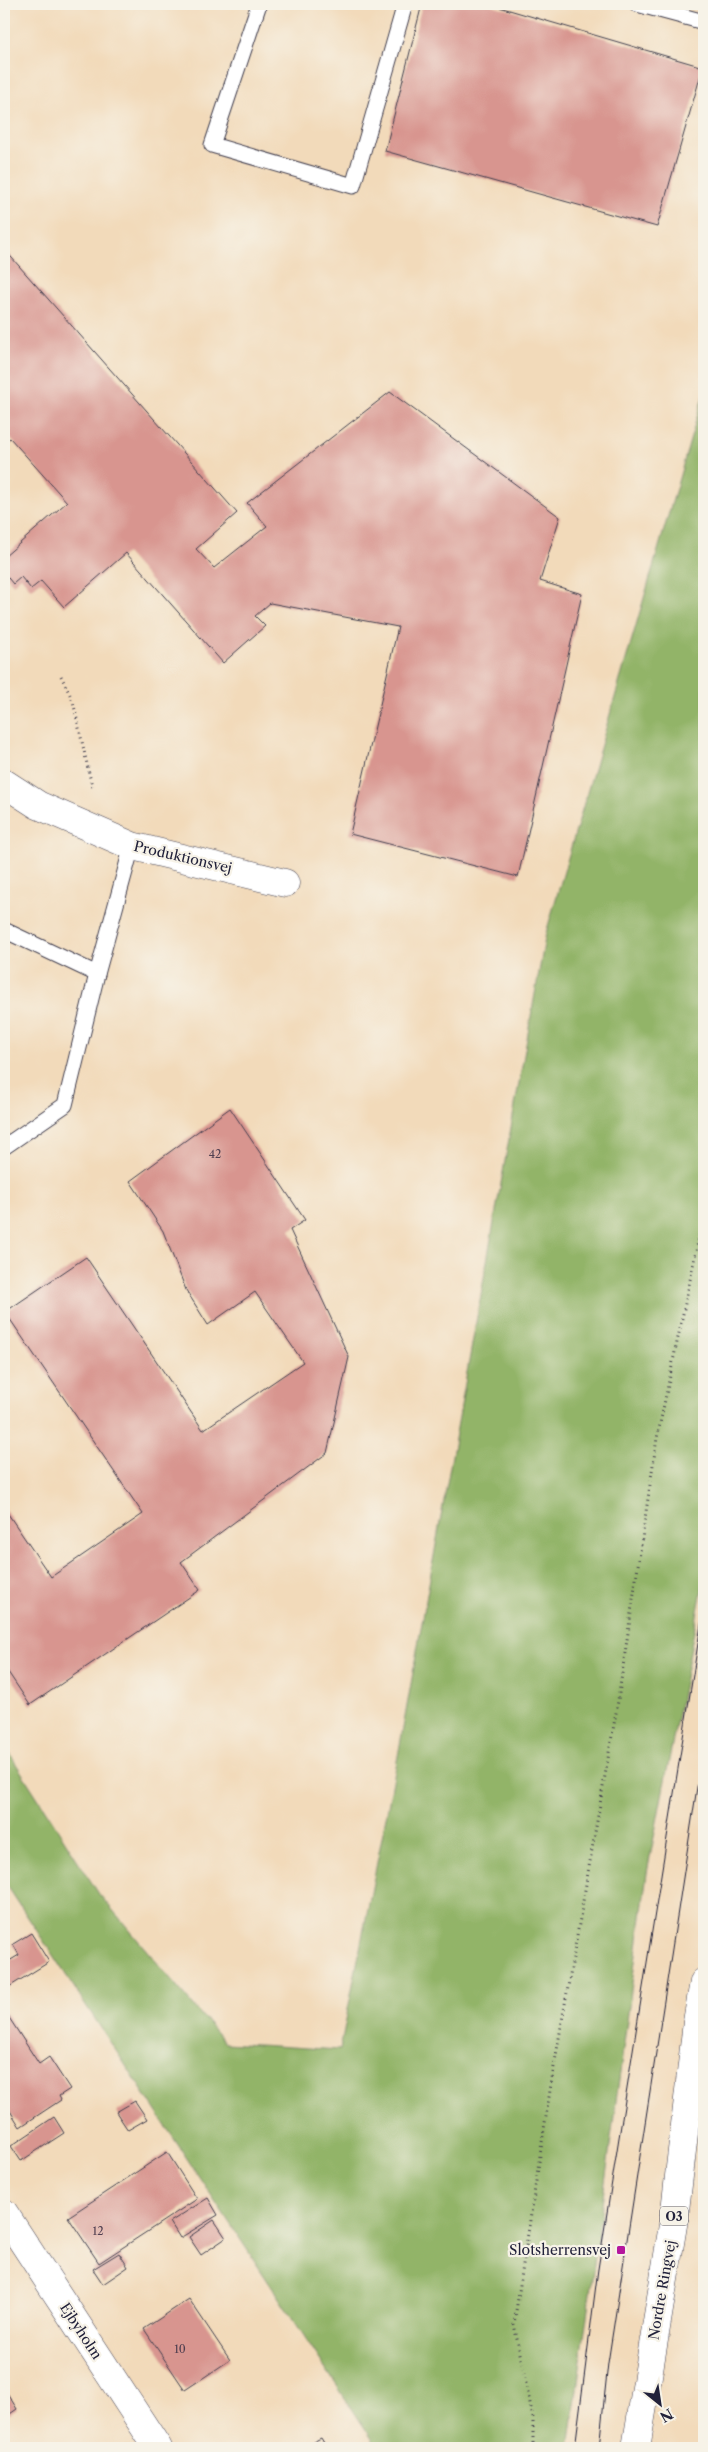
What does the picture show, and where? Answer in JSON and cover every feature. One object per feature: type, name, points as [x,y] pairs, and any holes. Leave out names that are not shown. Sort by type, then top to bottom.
[{"type":"street","name":"Produktionsvej","points":[[4,783],[38,805],[132,846],[285,883]]},
{"type":"street","name":"Nordre Ringvej","points":[[636,2448],[674,2218],[697,2022],[704,1982]]},
{"type":"street","name":"Ejbyholm","points":[[4,2213],[158,2448]]},
{"type":"lane","points":[[259,4],[212,145],[353,186],[405,4]]},
{"type":"lane","points":[[637,4],[704,22]]},
{"type":"lane","points":[[4,1147],[65,1105],[97,974],[132,846]]},
{"type":"lane","points":[[4,930],[97,974]]},
{"type":"path","points":[[61,676],[73,701],[96,807],[90,828]]},
{"type":"path","points":[[533,2448],[533,2418],[514,2324],[551,2084],[617,1707],[657,1438],[704,1213]]},
{"type":"green space","points":[[704,393],[704,1580],[647,1873],[569,2448],[378,2448],[4,1881],[4,1745],[99,1894],[225,2043],[340,2050],[398,1756],[546,933]]},
{"type":"building","points":[[422,4],[489,4],[703,67],[657,227],[385,151]]},
{"type":"building","points":[[4,249],[237,513],[196,549],[214,568],[267,526],[247,503],[390,392],[560,517],[540,581],[582,594],[518,877],[350,834],[398,627],[270,603],[255,616],[265,626],[223,663],[126,553],[64,607],[41,581],[31,589],[21,577],[13,584],[4,573],[4,557],[67,502],[10,438],[4,443]]},
{"type":"building","points":[[230,1108],[305,1220],[290,1230],[349,1357],[327,1453],[181,1562],[200,1590],[30,1705],[4,1666],[4,1508],[51,1577],[143,1514],[5,1312],[86,1257],[203,1430],[303,1362],[255,1292],[208,1325],[186,1290],[163,1231],[130,1181]]},
{"type":"building","points":[[31,1933],[49,1962],[4,1990],[4,1964],[19,1955],[13,1944]]},
{"type":"building","points":[[6,2013],[39,2064],[49,2057],[70,2089],[59,2096],[61,2100],[20,2127],[4,2101],[4,2015]]},
{"type":"building","points":[[135,2101],[147,2119],[128,2130],[116,2112]]},
{"type":"building","points":[[54,2117],[64,2133],[21,2161],[11,2146]]},
{"type":"building","points":[[167,2152],[197,2199],[99,2263],[68,2217]]},
{"type":"building","points":[[208,2198],[218,2215],[180,2238],[170,2222]]},
{"type":"building","points":[[214,2220],[226,2238],[201,2255],[189,2237]]},
{"type":"building","points":[[119,2253],[128,2267],[103,2284],[93,2269]]},
{"type":"building","points":[[189,2299],[230,2360],[185,2390],[144,2329]]},
{"type":"building","points":[[4,2388],[17,2409],[4,2418]]},
{"type":"building","points":[[321,2438],[327,2448],[301,2448]]},
{"type":"tram line","points":[[575,2448],[598,2269],[704,1606]]},
{"type":"tram line","points":[[599,2448],[608,2363],[704,1742]]},
{"type":"place","name":"Slotsherrensvej","points":[[621,2250]]}]
